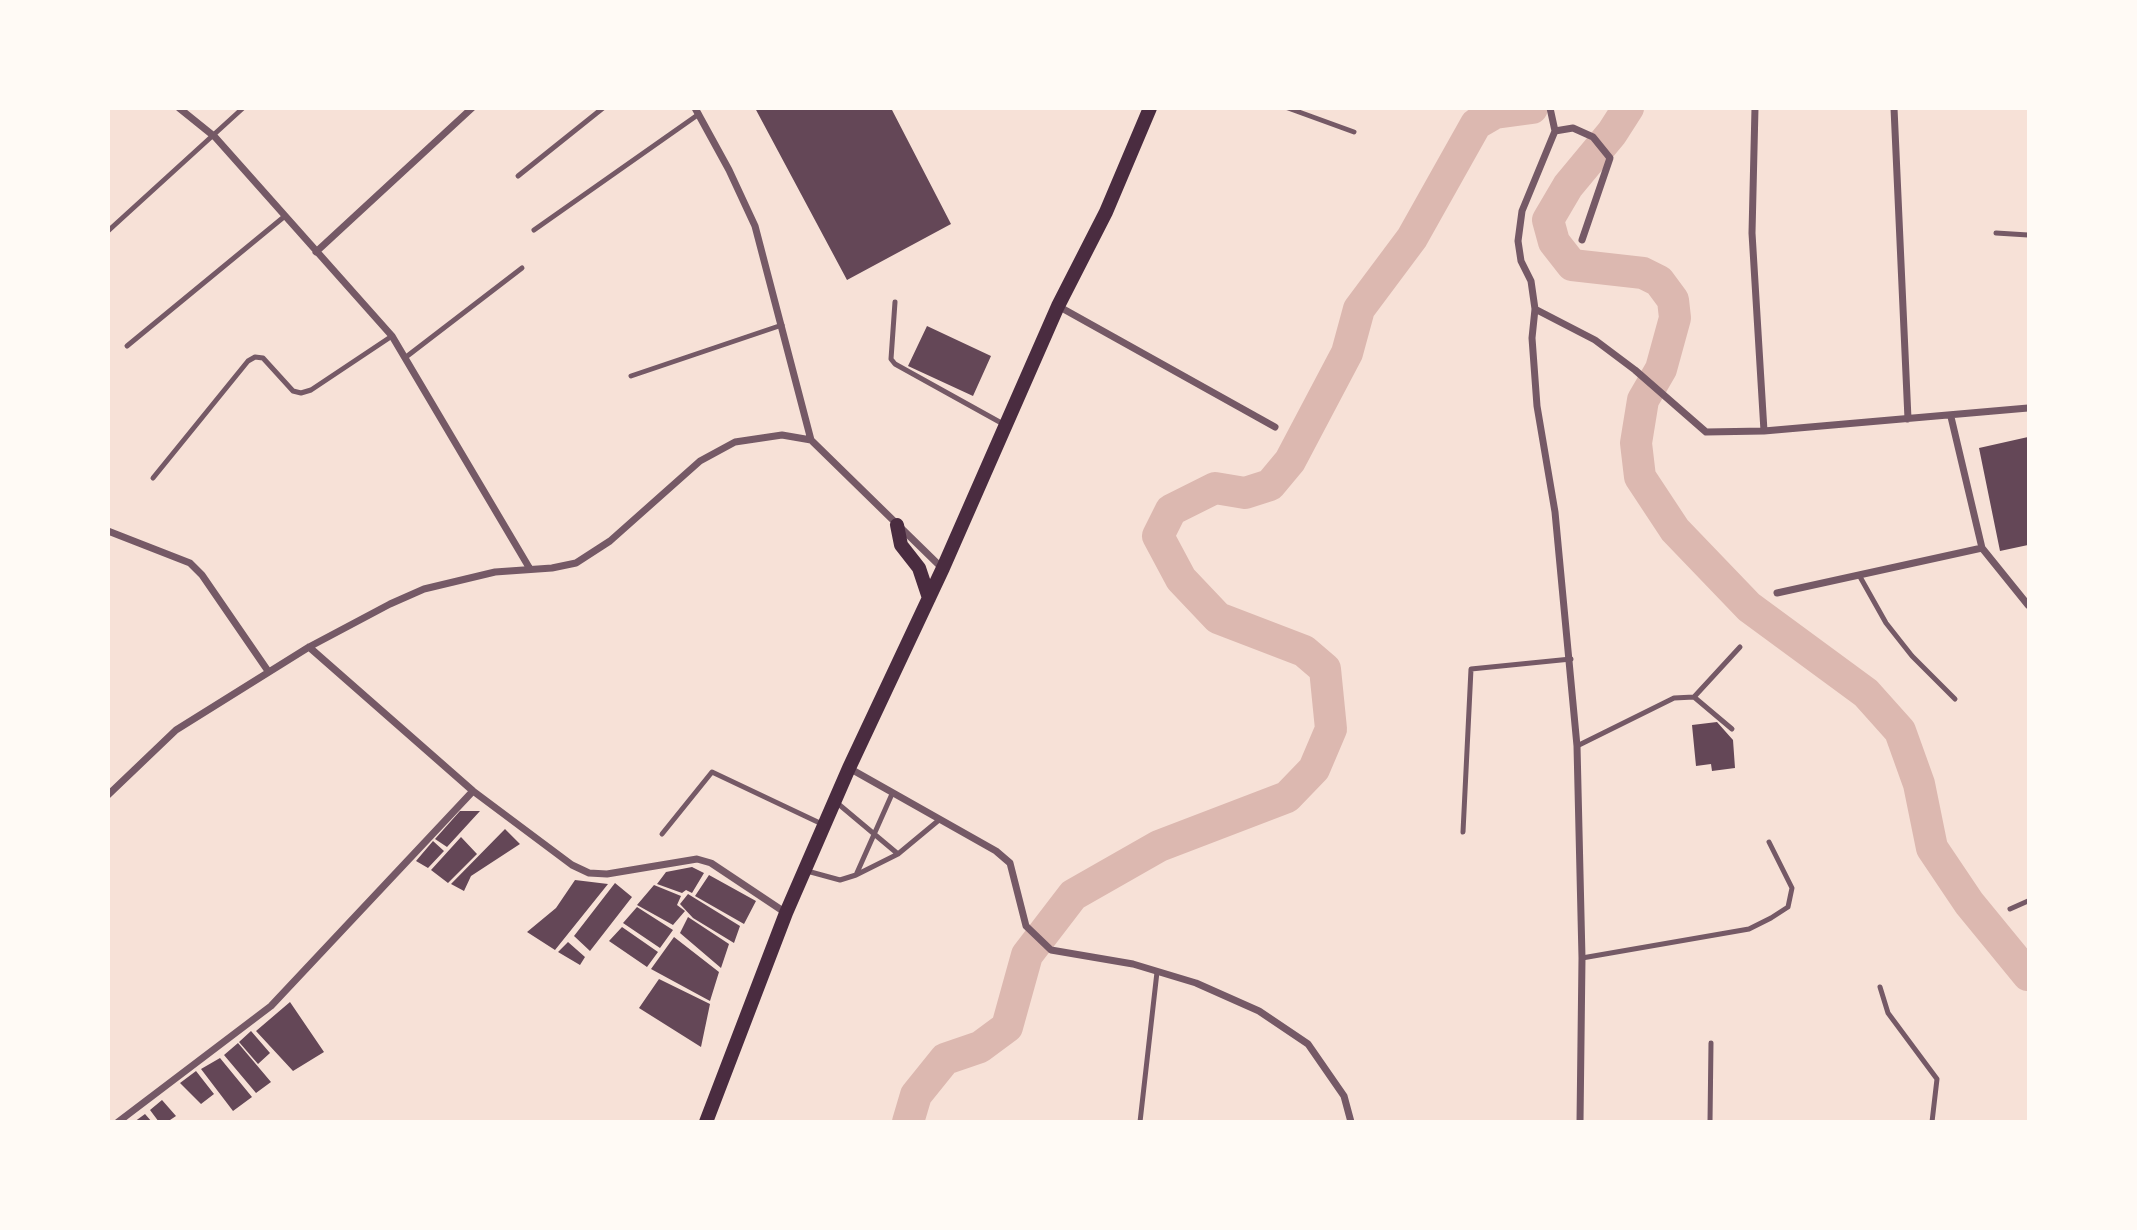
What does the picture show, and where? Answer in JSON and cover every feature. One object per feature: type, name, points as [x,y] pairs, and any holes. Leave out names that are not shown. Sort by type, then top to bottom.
[{"type":"main road","points":[[706,1122],[786,913],[824,824],[943,568],[1058,306],[1106,212],[1150,108]]},
{"type":"main road","points":[[897,524],[901,545],[919,568],[929,598]]},
{"type":"street","points":[[179,108],[215,137],[392,336],[530,569]]},
{"type":"street","points":[[316,252],[472,108]]},
{"type":"street","points":[[1755,108],[1752,233],[1764,431]]},
{"type":"street","points":[[1894,108],[1908,419]]},
{"type":"street","points":[[697,111],[755,226],[811,440],[943,568]]},
{"type":"street","points":[[1552,112],[1555,131],[1522,211],[1518,241],[1521,261],[1531,281],[1535,309],[1532,338],[1538,406],[1555,512],[1571,659],[1577,746],[1582,958],[1580,1122]]},
{"type":"street","points":[[1555,131],[1573,128],[1593,137],[1610,158],[1582,240]]},
{"type":"street","points":[[1058,306],[1275,427]]},
{"type":"street","points":[[1535,309],[1595,340],[1635,370],[1706,432],[1764,431],[2028,408]]},
{"type":"street","points":[[1951,416],[1982,548],[2028,605]]},
{"type":"street","points":[[108,794],[176,730],[268,671],[390,604],[424,589],[474,576],[576,563],[591,555],[675,480],[700,461],[735,442],[782,435],[811,440]]},
{"type":"street","points":[[108,531],[190,563],[202,575],[268,671]]},
{"type":"street","points":[[1777,593],[1982,548]]},
{"type":"street","points":[[309,647],[473,791],[572,865],[589,873],[632,872],[697,859],[710,863],[786,913]]},
{"type":"street","points":[[849,768],[996,851],[1010,863],[1026,926],[1051,950],[1133,964],[1196,983],[1259,1012],[1308,1044],[1344,1096],[1351,1122]]},
{"type":"street","points":[[118,1122],[271,1006],[473,791]]},
{"type":"lane","points":[[108,231],[215,137],[243,108]]},
{"type":"lane","points":[[518,176],[603,108]]},
{"type":"lane","points":[[1287,108],[1354,132]]},
{"type":"lane","points":[[534,230],[697,111]]},
{"type":"lane","points":[[127,346],[285,216]]},
{"type":"lane","points":[[1996,233],[2028,235]]},
{"type":"lane","points":[[406,357],[522,268]]},
{"type":"lane","points":[[895,302],[891,359],[895,365],[1007,426]]},
{"type":"lane","points":[[631,376],[782,325]]},
{"type":"lane","points":[[153,478],[254,357],[263,358],[293,391],[301,393],[311,390],[392,336]]},
{"type":"lane","points":[[1859,575],[1895,634],[1955,699]]},
{"type":"lane","points":[[1694,698],[1740,647]]},
{"type":"lane","points":[[1463,832],[1471,669],[1571,659]]},
{"type":"lane","points":[[1577,746],[1674,698],[1694,698],[1732,729]]},
{"type":"lane","points":[[662,834],[712,772],[824,824]]},
{"type":"lane","points":[[856,875],[892,794]]},
{"type":"lane","points":[[835,801],[898,854]]},
{"type":"lane","points":[[804,870],[840,880],[856,875],[898,854],[939,820]]},
{"type":"lane","points":[[1582,958],[1749,929],[1771,918],[1787,907],[1792,888],[1769,842]]},
{"type":"lane","points":[[2010,909],[2028,901]]},
{"type":"lane","points":[[1140,1122],[1157,972]]},
{"type":"lane","points":[[1880,987],[1888,1013],[1937,1079],[1932,1122]]},
{"type":"lane","points":[[1710,1122],[1711,1043]]},
{"type":"building","points":[[755,108],[891,108],[951,224],[847,280]]},
{"type":"building","points":[[927,326],[991,356],[973,396],[908,366]]},
{"type":"building","points":[[2028,437],[2028,545],[2000,551],[1979,448]]},
{"type":"building","points":[[1717,722],[1733,740],[1735,768],[1712,771],[1711,764],[1696,766],[1692,725]]},
{"type":"building","points":[[460,811],[480,811],[447,847],[435,839]]},
{"type":"building","points":[[505,829],[520,844],[471,876],[464,891],[451,884]]},
{"type":"building","points":[[461,837],[477,854],[448,883],[431,870]]},
{"type":"building","points":[[433,841],[444,851],[428,868],[416,861]]},
{"type":"building","points":[[692,867],[704,873],[692,893],[686,890],[682,893],[657,884],[666,872]]},
{"type":"building","points":[[709,875],[756,901],[744,924],[695,896]]},
{"type":"building","points":[[575,880],[608,884],[555,950],[527,932],[556,908]]},
{"type":"building","points":[[615,883],[632,897],[590,951],[574,936]]},
{"type":"building","points":[[654,885],[681,896],[677,905],[685,911],[673,925],[637,905]]},
{"type":"building","points":[[688,894],[740,926],[734,943],[693,918],[680,904]]},
{"type":"building","points":[[637,907],[673,930],[660,948],[623,923]]},
{"type":"building","points":[[688,917],[729,944],[721,968],[680,933]]},
{"type":"building","points":[[622,927],[658,952],[647,967],[609,941]]},
{"type":"building","points":[[674,937],[719,972],[710,1001],[651,969]]},
{"type":"building","points":[[568,942],[585,957],[580,965],[558,952]]},
{"type":"building","points":[[659,979],[710,1004],[701,1047],[639,1008]]},
{"type":"building","points":[[290,1002],[324,1052],[293,1071],[256,1031]]},
{"type":"building","points":[[251,1031],[270,1053],[258,1064],[239,1042]]},
{"type":"building","points":[[238,1043],[271,1082],[256,1093],[224,1055]]},
{"type":"building","points":[[220,1058],[252,1097],[233,1111],[201,1069]]},
{"type":"building","points":[[196,1071],[214,1094],[201,1104],[180,1083]]},
{"type":"building","points":[[162,1100],[176,1116],[167,1122],[159,1122],[150,1110]]},
{"type":"building","points":[[145,1114],[152,1122],[134,1122]]},
{"type":"waterway","points":[[908,1122],[916,1095],[945,1059],[980,1047],[1007,1027],[1027,955],[1073,895],[1159,846],[1287,797],[1314,769],[1331,729],[1325,669],[1304,651],[1218,618],[1181,579],[1158,536],[1171,510],[1215,488],[1245,493],[1270,485],[1290,461],[1347,353],[1359,309],[1412,238],[1476,124],[1495,113],[1532,108]]},
{"type":"waterway","points":[[1628,108],[1612,133],[1568,186],[1548,220],[1554,242],[1572,265],[1643,273],[1659,281],[1673,300],[1675,318],[1661,369],[1643,400],[1636,443],[1640,477],[1675,530],[1749,607],[1866,693],[1900,731],[1919,784],[1932,848],[1969,903],[2028,975]]}]
